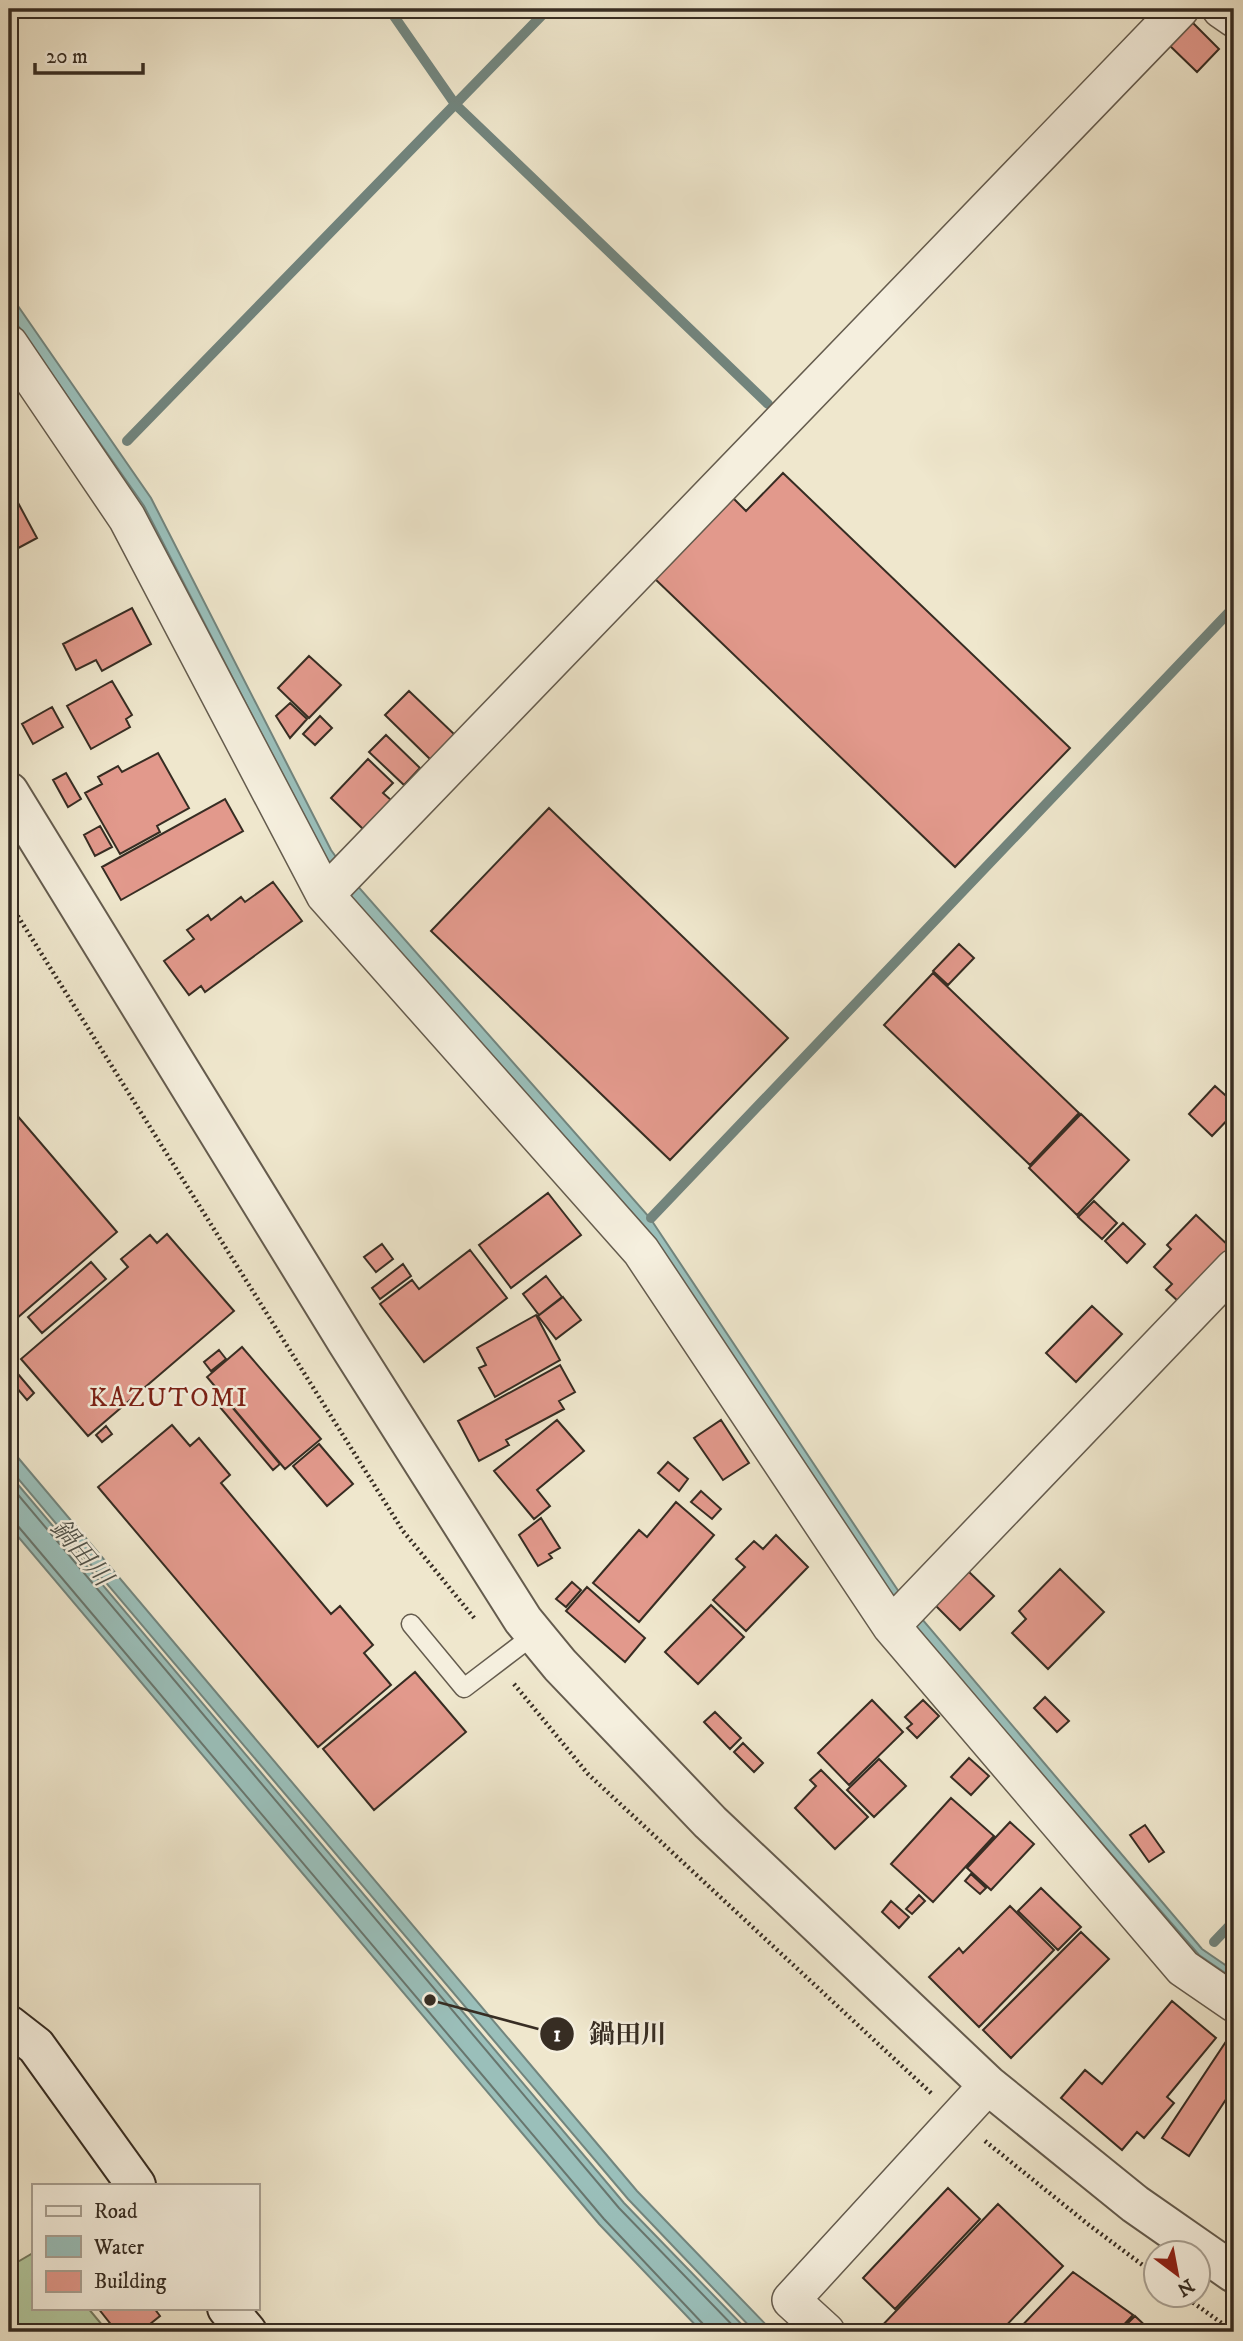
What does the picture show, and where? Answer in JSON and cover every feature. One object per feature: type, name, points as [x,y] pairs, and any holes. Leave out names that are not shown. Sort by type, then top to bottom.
[{"type":"street","points":[[337,883],[1181,9]]},
{"type":"street","points":[[1221,9],[1234,18]]},
{"type":"street","points":[[9,344],[127,518],[337,883],[641,1251],[902,1614],[1183,1968],[1234,2003]]},
{"type":"street","points":[[9,792],[347,1342],[523,1620],[569,1675],[710,1822],[988,2085],[1135,2204],[1234,2273]]},
{"type":"street","points":[[902,1614],[1234,1268]]},
{"type":"street","points":[[9,2025],[36,2046],[135,2184]]},
{"type":"street","points":[[825,2332],[791,2300],[988,2085]]},
{"type":"street","points":[[229,2310],[247,2332]]},
{"type":"lane","points":[[411,1624],[464,1688],[535,1634]]},
{"type":"path","points":[[1204,2310],[1234,2332]]},
{"type":"green space","points":[[32,2254],[32,2310],[90,2310],[108,2332],[9,2332],[9,2267]]},
{"type":"water","points":[[9,293],[151,498],[331,850],[354,882],[650,1218],[899,1592],[1202,1949],[1234,1971],[1234,1979],[1199,1955],[890,1598],[645,1227],[353,899],[325,857],[144,506],[9,313]]},
{"type":"water","points":[[9,1447],[637,2191],[773,2332],[755,2332],[628,2199],[9,1468]]},
{"type":"water","points":[[9,1474],[624,2203],[749,2332],[702,2332],[599,2224],[9,1526]]},
{"type":"building","points":[[1191,21],[1219,49],[1197,72],[1168,44]]},
{"type":"building","points":[[783,473],[1070,748],[955,867],[654,578],[732,497],[746,511]]},
{"type":"building","points":[[9,486],[37,538],[9,553]]},
{"type":"building","points":[[132,608],[151,644],[102,671],[96,660],[76,670],[63,644]]},
{"type":"building","points":[[309,656],[341,685],[309,718],[278,688]]},
{"type":"building","points":[[112,681],[132,715],[126,719],[130,727],[91,749],[67,706]]},
{"type":"building","points":[[409,691],[455,735],[431,760],[385,715]]},
{"type":"building","points":[[290,703],[307,719],[290,738],[276,716]]},
{"type":"building","points":[[52,707],[63,727],[33,744],[22,724]]},
{"type":"building","points":[[320,716],[332,728],[315,745],[303,734]]},
{"type":"building","points":[[386,735],[420,768],[404,785],[369,752]]},
{"type":"building","points":[[158,753],[189,808],[157,826],[160,832],[120,854],[85,793],[102,784],[98,777],[118,766],[122,772]]},
{"type":"building","points":[[368,759],[393,783],[383,793],[391,800],[363,829],[331,798]]},
{"type":"building","points":[[66,773],[81,799],[68,807],[53,780]]},
{"type":"building","points":[[225,799],[243,831],[121,900],[102,867]]},
{"type":"building","points":[[549,808],[788,1038],[670,1160],[431,931]]},
{"type":"building","points":[[100,826],[112,847],[95,856],[84,835]]},
{"type":"building","points":[[273,882],[302,921],[205,992],[201,986],[189,995],[164,961],[194,939],[187,930],[208,915],[211,920],[241,897],[245,902]]},
{"type":"building","points":[[959,944],[974,958],[948,985],[933,971]]},
{"type":"building","points":[[933,973],[1079,1113],[1030,1165],[884,1025]]},
{"type":"building","points":[[1215,1086],[1234,1103],[1234,1113],[1212,1136],[1189,1114]]},
{"type":"building","points":[[9,1106],[117,1232],[9,1325]]},
{"type":"building","points":[[1081,1114],[1129,1160],[1077,1215],[1029,1168]]},
{"type":"building","points":[[548,1193],[581,1235],[511,1288],[479,1245]]},
{"type":"building","points":[[1094,1201],[1117,1223],[1102,1239],[1078,1217]]},
{"type":"building","points":[[1196,1215],[1231,1248],[1179,1302],[1166,1290],[1172,1284],[1154,1267],[1171,1249],[1167,1245]]},
{"type":"building","points":[[1123,1223],[1145,1244],[1127,1263],[1105,1241]]},
{"type":"building","points":[[167,1234],[234,1311],[88,1436],[21,1359],[128,1267],[121,1259],[150,1235],[157,1243]]},
{"type":"building","points":[[382,1244],[393,1259],[376,1272],[364,1257]]},
{"type":"building","points":[[470,1250],[507,1298],[424,1362],[380,1304],[412,1280],[419,1289]]},
{"type":"building","points":[[91,1262],[106,1279],[42,1333],[28,1317]]},
{"type":"building","points":[[403,1264],[411,1276],[380,1299],[372,1288]]},
{"type":"building","points":[[546,1276],[562,1297],[539,1315],[523,1294]]},
{"type":"building","points":[[563,1297],[581,1320],[556,1339],[538,1316]]},
{"type":"building","points":[[1092,1306],[1122,1334],[1076,1382],[1046,1353]]},
{"type":"building","points":[[536,1315],[560,1360],[495,1397],[479,1368],[486,1365],[477,1348]]},
{"type":"building","points":[[242,1347],[321,1439],[285,1469],[207,1377]]},
{"type":"building","points":[[219,1350],[226,1359],[211,1371],[204,1362]]},
{"type":"building","points":[[560,1365],[575,1392],[559,1401],[564,1409],[506,1440],[509,1445],[479,1461],[458,1421]]},
{"type":"building","points":[[18,1374],[34,1393],[27,1400],[10,1380]]},
{"type":"building","points":[[221,1394],[280,1464],[273,1470],[214,1400]]},
{"type":"building","points":[[557,1420],[584,1451],[537,1490],[550,1506],[534,1519],[494,1471]]},
{"type":"building","points":[[721,1420],[749,1463],[723,1480],[694,1438]]},
{"type":"building","points":[[172,1425],[190,1446],[199,1438],[230,1475],[221,1483],[331,1614],[340,1606],[373,1645],[364,1653],[391,1685],[318,1747],[98,1487]]},
{"type":"building","points":[[106,1426],[112,1434],[102,1442],[96,1435]]},
{"type":"building","points":[[319,1444],[353,1484],[327,1506],[293,1466]]},
{"type":"building","points":[[668,1462],[688,1479],[679,1491],[658,1473]]},
{"type":"building","points":[[701,1491],[721,1509],[712,1519],[691,1502]]},
{"type":"building","points":[[676,1502],[714,1535],[639,1622],[593,1583],[639,1530],[647,1537]]},
{"type":"building","points":[[541,1518],[560,1548],[549,1554],[552,1558],[538,1566],[519,1535]]},
{"type":"building","points":[[776,1535],[808,1567],[746,1631],[713,1600],[745,1567],[736,1559],[754,1541],[763,1549]]},
{"type":"building","points":[[1060,1569],[1104,1612],[1048,1669],[1012,1633],[1026,1619],[1019,1611]]},
{"type":"building","points":[[968,1571],[994,1596],[960,1630],[934,1604]]},
{"type":"building","points":[[572,1582],[581,1590],[566,1607],[556,1599]]},
{"type":"building","points":[[587,1587],[645,1638],[625,1662],[566,1611]]},
{"type":"building","points":[[711,1605],[744,1637],[698,1684],[665,1652]]},
{"type":"building","points":[[415,1672],[466,1732],[374,1810],[323,1749]]},
{"type":"building","points":[[1045,1697],[1069,1721],[1057,1732],[1034,1708]]},
{"type":"building","points":[[872,1700],[903,1732],[849,1785],[818,1753]]},
{"type":"building","points":[[923,1700],[939,1716],[917,1738],[907,1728],[912,1724],[905,1717]]},
{"type":"building","points":[[715,1712],[741,1738],[730,1749],[704,1722]]},
{"type":"building","points":[[743,1743],[763,1763],[754,1772],[734,1752]]},
{"type":"building","points":[[969,1758],[989,1776],[971,1795],[951,1777]]},
{"type":"building","points":[[879,1759],[906,1786],[874,1817],[847,1790]]},
{"type":"building","points":[[821,1770],[868,1817],[835,1849],[795,1808],[816,1786],[810,1780]]},
{"type":"building","points":[[951,1798],[994,1836],[933,1902],[891,1864]]},
{"type":"building","points":[[1010,1822],[1034,1844],[991,1890],[967,1868]]},
{"type":"building","points":[[1145,1825],[1164,1852],[1149,1862],[1130,1835]]},
{"type":"building","points":[[971,1874],[986,1888],[980,1894],[965,1881]]},
{"type":"building","points":[[1041,1888],[1081,1927],[1058,1950],[1018,1911]]},
{"type":"building","points":[[919,1895],[925,1901],[912,1914],[906,1909]]},
{"type":"building","points":[[891,1901],[909,1917],[899,1928],[882,1912]]},
{"type":"building","points":[[1010,1906],[1054,1950],[979,2027],[929,1977],[959,1948],[963,1953]]},
{"type":"building","points":[[1081,1932],[1109,1959],[1011,2058],[983,2030]]},
{"type":"building","points":[[1172,2001],[1216,2038],[1167,2097],[1174,2103],[1144,2138],[1137,2132],[1122,2150],[1061,2098],[1085,2070],[1102,2084]]},
{"type":"building","points":[[1229,2037],[1234,2041],[1234,2087],[1189,2156],[1162,2138]]},
{"type":"building","points":[[948,2188],[980,2219],[895,2309],[863,2278]]},
{"type":"building","points":[[998,2204],[1063,2266],[1000,2332],[876,2332]]},
{"type":"building","points":[[1073,2272],[1133,2315],[1117,2332],[1016,2332]]},
{"type":"building","points":[[100,2310],[156,2310],[160,2316],[140,2332],[117,2332]]},
{"type":"building","points":[[1135,2316],[1152,2332],[1119,2332]]},
{"type":"waterway","points":[[389,9],[455,104],[768,404]]},
{"type":"waterway","points":[[127,441],[548,9]]},
{"type":"waterway","points":[[651,1218],[1234,607]]},
{"type":"waterway","points":[[1214,1942],[1234,1921]]},
{"type":"place","name":"鍋田川","points":[[430,2000]]},
{"type":"district","name":"KAZUTOMI","points":[[169,1397]]}]
